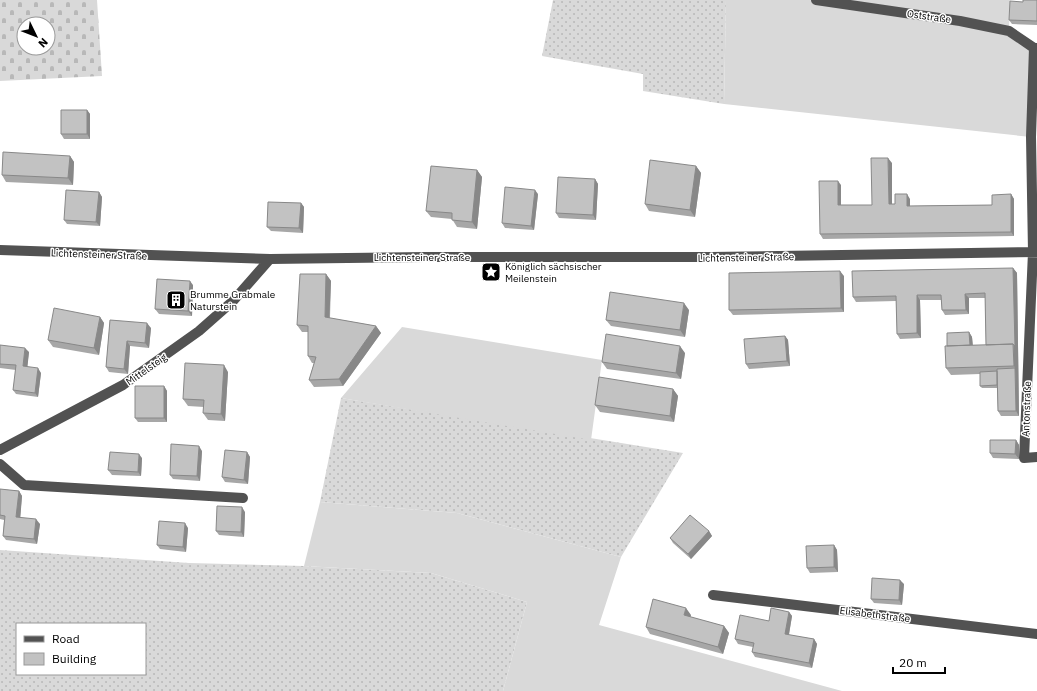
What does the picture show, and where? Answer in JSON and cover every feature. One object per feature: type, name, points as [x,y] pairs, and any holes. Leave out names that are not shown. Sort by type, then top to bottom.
[{"type":"street","name":"Oststraße","points":[[816,0],[960,21],[1009,31],[1036,48]]},
{"type":"street","name":"Antonstraße","points":[[1036,48],[1031,137],[1035,252],[1024,458],[1037,457]]},
{"type":"street","name":"Lichtensteiner Straße","points":[[0,250],[270,259],[425,257],[711,257],[1035,252]]},
{"type":"street","name":"Mittelsteig","points":[[0,450],[123,385],[199,331],[233,301],[270,259]]},
{"type":"street","points":[[0,464],[24,485],[243,498]]},
{"type":"street","name":"Elisabethstraße","points":[[713,595],[1037,634]]},
{"type":"green space","points":[[0,0],[97,0],[102,76],[0,81]]},
{"type":"green space","points":[[553,0],[726,0],[724,104],[643,91],[643,74],[542,56]]},
{"type":"green space","points":[[726,0],[1010,0],[1009,31],[1034,48],[1031,137],[724,104]]},
{"type":"green space","points":[[402,327],[602,360],[591,440],[341,398]]},
{"type":"green space","points":[[341,398],[683,453],[621,557],[457,513],[320,502]]},
{"type":"green space","points":[[320,502],[457,513],[621,557],[599,625],[842,691],[503,691],[527,602],[431,573],[304,566]]},
{"type":"green space","points":[[0,550],[189,563],[304,566],[431,573],[527,602],[503,691],[0,691]]},
{"type":"building","points":[[1023,0],[1037,0],[1037,21],[1009,20],[1010,1],[1023,2]]},
{"type":"building","points":[[61,110],[87,110],[87,134],[61,134]]},
{"type":"building","points":[[3,152],[70,156],[68,178],[2,175]]},
{"type":"building","points":[[871,158],[888,158],[889,204],[895,204],[895,194],[907,194],[907,206],[992,205],[992,195],[1011,194],[1011,232],[820,234],[819,181],[838,181],[838,205],[872,205]]},
{"type":"building","points":[[650,160],[696,166],[690,210],[645,204]]},
{"type":"building","points":[[431,166],[477,170],[472,222],[452,220],[452,213],[426,211]]},
{"type":"building","points":[[558,177],[595,179],[593,215],[556,213]]},
{"type":"building","points":[[505,187],[535,190],[531,226],[502,223]]},
{"type":"building","points":[[66,190],[99,192],[96,222],[64,220]]},
{"type":"building","points":[[268,202],[301,203],[299,228],[267,227]]},
{"type":"building","points":[[1013,268],[1015,346],[1013,344],[986,345],[985,293],[965,294],[966,310],[942,310],[941,295],[917,295],[917,333],[897,334],[896,296],[853,297],[852,271]]},
{"type":"building","points":[[840,271],[841,308],[729,310],[729,273]]},
{"type":"building","points":[[300,274],[326,274],[325,317],[376,326],[339,379],[309,380],[316,357],[308,356],[308,326],[297,325]]},
{"type":"building","name":"Brumme Grabmale Naturstein","points":[[157,279],[190,281],[188,311],[155,309]]},
{"type":"building","points":[[610,292],[684,303],[680,330],[606,320]]},
{"type":"building","points":[[54,308],[100,317],[94,348],[48,340]]},
{"type":"building","points":[[110,320],[147,323],[145,343],[127,341],[124,369],[106,367]]},
{"type":"building","points":[[969,332],[970,345],[947,346],[947,333]]},
{"type":"building","points":[[606,334],[680,346],[676,373],[602,362]]},
{"type":"building","points":[[785,336],[787,361],[746,364],[744,339]]},
{"type":"building","points":[[1013,344],[1014,366],[946,368],[945,346]]},
{"type":"building","points":[[0,345],[25,348],[23,366],[38,368],[35,393],[13,390],[16,365],[0,364]]},
{"type":"building","points":[[185,363],[224,365],[221,414],[203,413],[204,400],[183,399]]},
{"type":"building","points":[[1015,368],[1016,411],[998,411],[997,369]]},
{"type":"building","points":[[997,371],[997,385],[980,386],[980,372]]},
{"type":"building","points":[[599,377],[673,389],[670,416],[595,405]]},
{"type":"building","points":[[135,386],[164,386],[164,418],[135,418]]},
{"type":"building","points":[[990,440],[1016,440],[1015,454],[990,453]]},
{"type":"building","points":[[171,444],[199,446],[197,476],[170,475]]},
{"type":"building","points":[[225,450],[247,452],[244,480],[222,477]]},
{"type":"building","points":[[110,452],[139,454],[138,472],[108,470]]},
{"type":"building","points":[[0,489],[19,491],[16,517],[36,519],[34,539],[3,536],[5,516],[0,515]]},
{"type":"building","points":[[217,506],[242,507],[241,532],[216,531]]},
{"type":"building","points":[[690,515],[709,531],[688,554],[670,538]]},
{"type":"building","points":[[159,521],[185,523],[183,547],[157,545]]},
{"type":"building","points":[[834,545],[834,567],[807,568],[806,546]]},
{"type":"building","points":[[872,578],[900,580],[899,600],[871,599]]},
{"type":"building","points":[[653,599],[686,608],[684,615],[724,626],[718,647],[646,627]]},
{"type":"building","points":[[771,608],[789,612],[785,634],[814,639],[809,663],[752,652],[754,643],[735,639],[740,615],[769,621]]},
{"type":"place","name":"Königlich sächsischer Meilenstein","points":[[491,272]]},
{"type":"place","name":"Brumme Grabmale Naturstein","points":[[176,300]]}]
